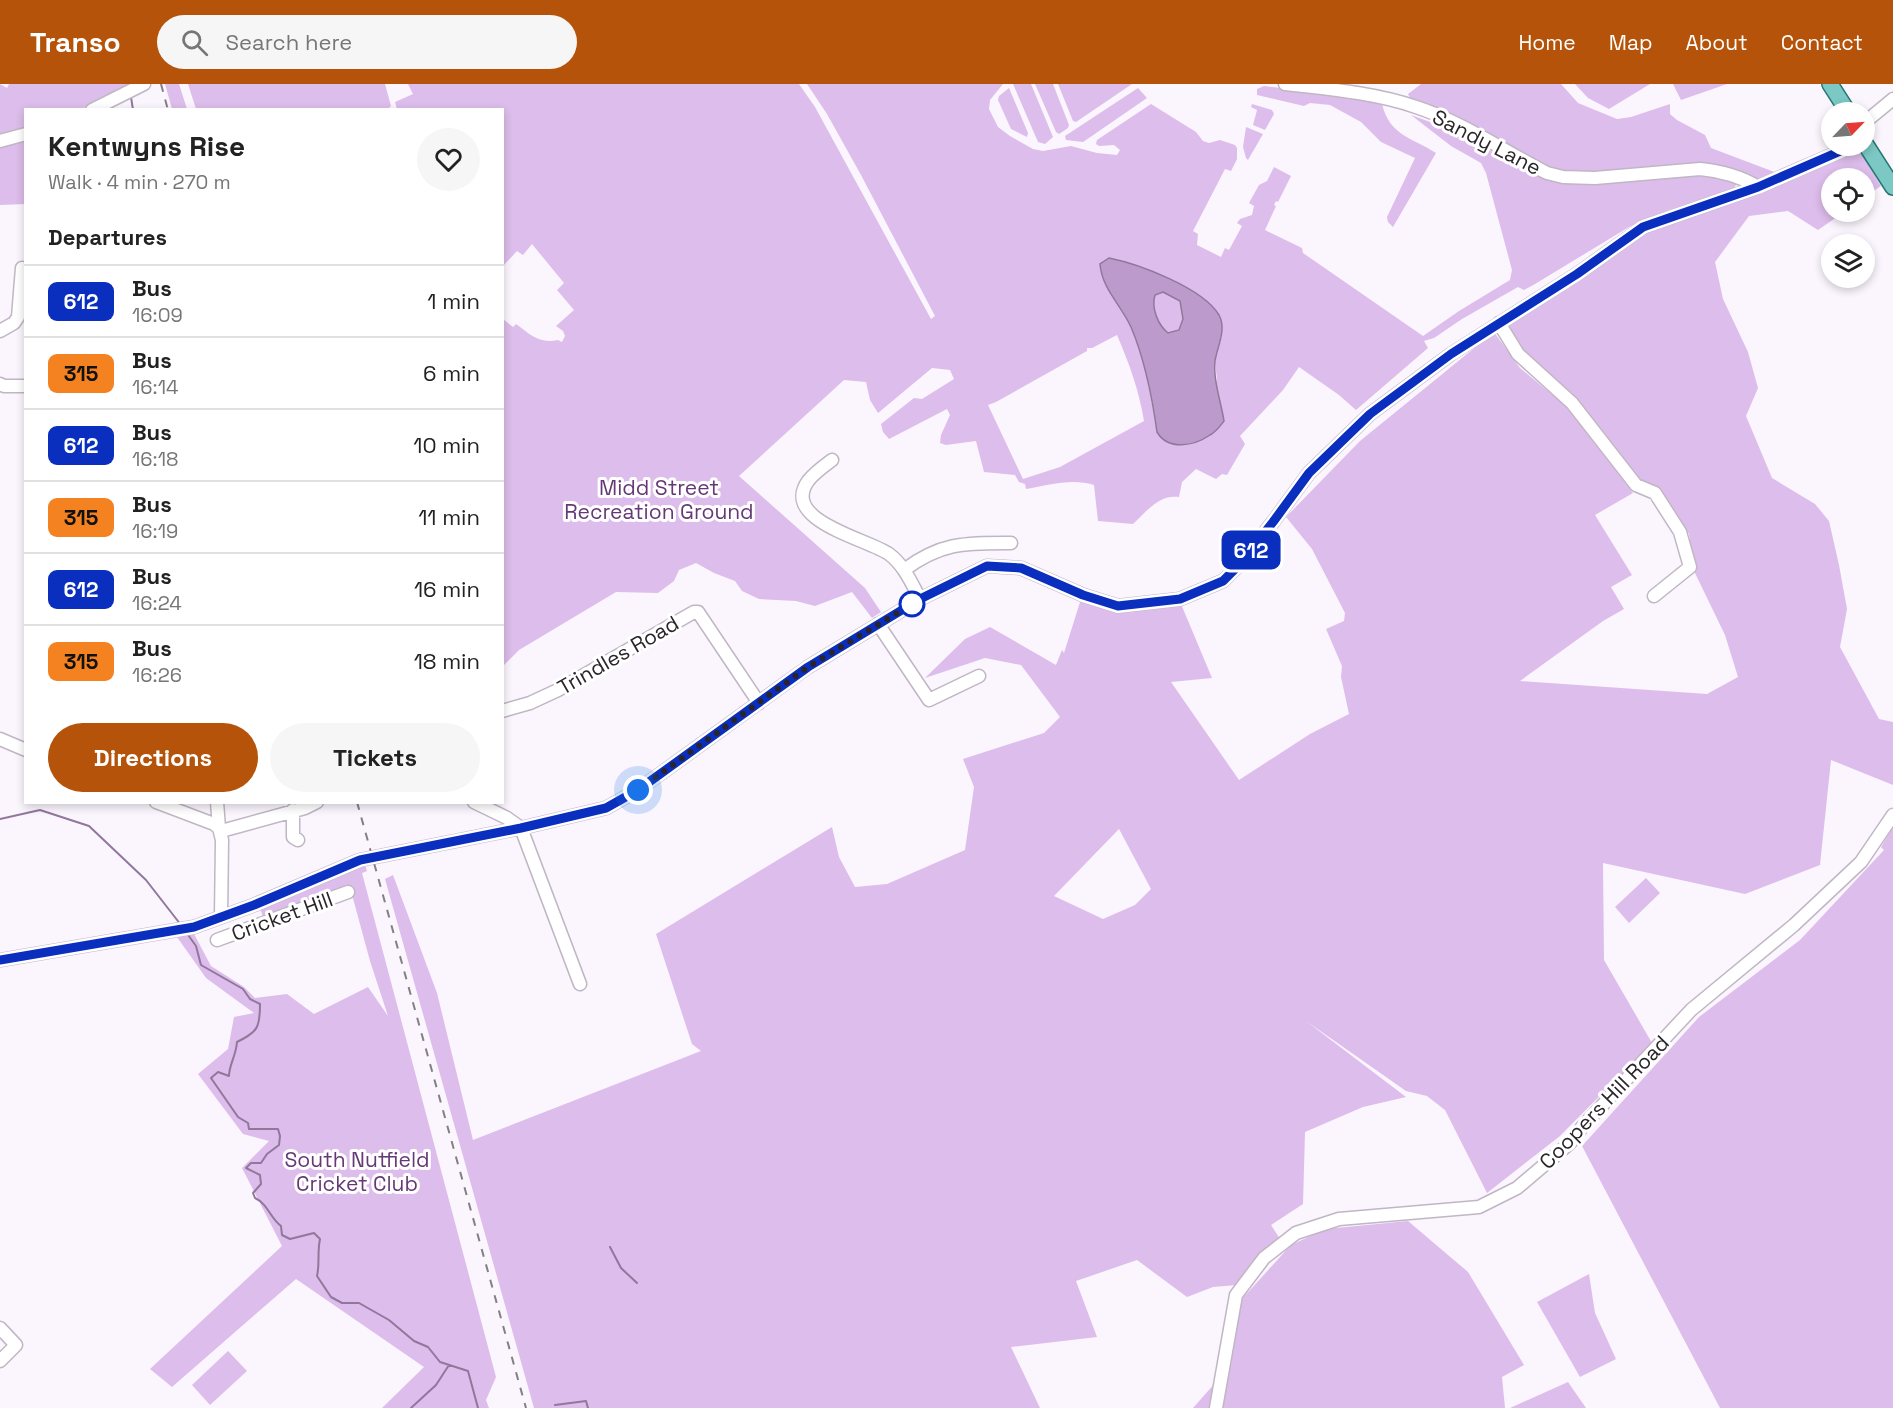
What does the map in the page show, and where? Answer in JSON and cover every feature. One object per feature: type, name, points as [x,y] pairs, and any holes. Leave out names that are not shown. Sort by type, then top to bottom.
[{"type":"main road","points":[[1830,84],[1842,102]]},
{"type":"main road","points":[[1873,156],[1893,186]]},
{"type":"street","points":[[96,108],[144,84]]},
{"type":"street","name":"Sandy Lane","points":[[1286,84],[1354,93],[1415,106],[1448,119],[1546,173],[1563,177],[1595,178],[1700,169],[1727,173],[1746,179],[1758,187]]},
{"type":"street","points":[[1875,114],[1893,99]]},
{"type":"street","points":[[0,141],[24,135]]},
{"type":"street","points":[[0,960],[194,927],[254,905],[360,860],[521,828],[606,808],[638,790],[808,667],[920,599],[987,566],[1021,568],[1083,595],[1118,606],[1180,599],[1223,581],[1239,565],[1309,473],[1370,414],[1451,354],[1577,274],[1643,227],[1758,187],[1829,156]]},
{"type":"street","points":[[0,331],[18,317],[22,268]]},
{"type":"street","points":[[1499,323],[1518,354],[1572,403],[1636,485],[1654,493],[1680,532],[1690,567],[1654,596]]},
{"type":"street","points":[[0,384],[4,387],[24,386]]},
{"type":"street","points":[[832,460],[814,475],[804,488],[804,504],[809,514],[820,522],[886,552],[904,570],[920,599]]},
{"type":"street","points":[[904,570],[924,557],[948,546],[1011,543]]},
{"type":"street","name":"Trindles Road","points":[[504,710],[531,703],[558,690],[694,612],[698,612],[759,703]]},
{"type":"street","points":[[878,624],[929,699],[979,676]]},
{"type":"street","points":[[0,740],[24,749]]},
{"type":"street","points":[[161,804],[225,830],[313,804]]},
{"type":"street","points":[[217,804],[222,840],[221,917]]},
{"type":"street","points":[[478,804],[507,818],[521,828],[580,984]]},
{"type":"street","points":[[293,810],[293,837],[298,840]]},
{"type":"street","name":"Coopers Hill Road","points":[[1216,1408],[1236,1295],[1264,1258],[1296,1233],[1339,1218],[1479,1207],[1517,1188],[1570,1143],[1583,1126],[1691,1010],[1794,925],[1861,862],[1893,815]]},
{"type":"street","name":"Cricket Hill","points":[[217,940],[348,892]]},
{"type":"street","points":[[254,905],[257,925]]},
{"type":"street","points":[[0,1328],[16,1345],[0,1361]]},
{"type":"green space","points":[[0,84],[7,88],[9,84],[136,84],[83,108],[24,108],[24,132],[0,138]]},
{"type":"green space","points":[[165,84],[179,84],[187,108],[172,108]]},
{"type":"green space","points":[[188,84],[385,84],[391,106],[389,108],[196,108]]},
{"type":"green space","name":"Midd Street Recreation Ground","points":[[408,84],[799,84],[815,107],[931,319],[935,316],[861,175],[827,114],[807,84],[1003,84],[990,100],[989,109],[998,127],[1033,149],[1043,151],[1071,146],[1097,153],[1117,155],[1120,150],[1114,145],[1099,146],[1096,144],[1097,140],[1151,104],[1196,132],[1203,141],[1209,143],[1220,140],[1235,145],[1237,148],[1237,159],[1231,171],[1225,169],[1193,231],[1198,234],[1197,245],[1221,257],[1225,248],[1229,250],[1242,226],[1237,223],[1240,219],[1252,215],[1254,206],[1249,203],[1259,185],[1267,181],[1274,167],[1291,176],[1278,202],[1276,201],[1274,205],[1276,206],[1265,230],[1302,248],[1303,253],[1423,336],[1510,280],[1512,270],[1486,173],[1481,163],[1451,146],[1411,115],[1463,134],[1498,155],[1557,182],[1712,175],[1737,183],[1732,192],[1669,210],[1629,227],[1535,284],[1524,290],[1518,287],[1434,338],[1424,341],[1428,348],[1356,410],[1299,367],[1283,390],[1240,436],[1245,444],[1227,475],[1222,474],[1216,479],[1196,469],[1182,482],[1179,497],[1159,501],[1133,524],[1098,521],[1094,485],[1069,482],[1026,489],[1025,484],[1019,482],[1015,475],[984,472],[976,441],[946,445],[940,443],[950,415],[947,409],[889,439],[883,432],[881,424],[914,398],[922,399],[954,379],[950,370],[932,368],[878,413],[870,400],[866,382],[844,380],[739,476],[865,588],[881,612],[872,618],[852,592],[815,606],[796,601],[759,599],[742,591],[735,581],[696,563],[679,570],[674,581],[658,593],[616,592],[519,650],[504,665],[504,320],[513,327],[516,324],[540,340],[562,342],[565,336],[563,331],[556,326],[574,310],[557,290],[564,283],[532,244],[523,255],[517,251],[504,265],[504,108],[397,108],[395,102],[413,94]],"holes":[[[1115,259],[1175,281],[1199,295],[1222,336],[1215,361],[1217,380],[1157,432],[1143,356],[1129,323],[1110,294]],[[1117,335],[1126,356],[1144,421],[1060,467],[1023,479],[988,405],[1087,351],[1087,348],[1092,348]]]},
{"type":"green space","points":[[1013,84],[1031,84],[1053,137],[1045,144],[1038,142]]},
{"type":"green space","points":[[1035,84],[1053,84],[1069,125],[1059,134],[1056,132]]},
{"type":"green space","points":[[1058,84],[1132,84],[1076,122],[1073,121]]},
{"type":"green space","points":[[1421,84],[1561,84],[1578,103],[1617,119],[1631,117],[1670,104],[1670,114],[1705,135],[1711,148],[1777,173],[1759,180],[1709,165],[1594,173],[1551,170],[1410,98],[1408,94]]},
{"type":"green space","points":[[1575,84],[1650,84],[1609,109],[1588,98]]},
{"type":"green space","points":[[1673,84],[1727,84],[1681,100]]},
{"type":"green space","points":[[1264,86],[1349,96],[1382,104],[1390,123],[1396,129],[1436,153],[1393,227],[1387,217],[1415,158],[1381,142],[1361,122],[1330,105],[1310,103],[1304,106],[1257,95],[1257,89]]},
{"type":"green space","points":[[1009,88],[1028,133],[1027,137],[1011,129],[998,100],[999,96]]},
{"type":"green space","points":[[1138,88],[1147,98],[1083,142],[1066,140],[1065,136]]},
{"type":"green space","points":[[1252,104],[1272,110],[1274,114],[1265,130],[1253,125],[1257,110],[1251,107]]},
{"type":"green space","points":[[1246,127],[1263,134],[1248,160],[1243,147]]},
{"type":"green space","points":[[24,141],[24,204],[0,205],[0,147]]},
{"type":"green space","points":[[1836,156],[1863,156],[1870,168],[1821,168],[1821,222],[1830,222],[1818,230],[1788,211],[1749,216],[1715,262],[1723,299],[1748,352],[1758,388],[1746,416],[1772,478],[1815,504],[1829,521],[1847,609],[1840,647],[1879,719],[1893,722],[1893,785],[1831,760],[1820,865],[1745,894],[1603,863],[1604,960],[1652,1043],[1560,1136],[1487,1193],[1445,1110],[1427,1096],[1406,1091],[1306,1021],[1406,1097],[1363,1107],[1305,1132],[1303,1204],[1271,1225],[1280,1239],[1237,1285],[1213,1287],[1187,1297],[1137,1260],[1076,1281],[1097,1337],[1011,1347],[1040,1408],[534,1408],[385,879],[393,875],[437,993],[473,1140],[701,1051],[692,1044],[656,934],[832,827],[839,857],[855,887],[887,884],[965,850],[974,787],[963,759],[1044,733],[1060,717],[1021,665],[985,658],[925,678],[965,639],[990,627],[1056,665],[1062,650],[1064,653],[1081,599],[1181,604],[1212,678],[1171,682],[1239,780],[1310,734],[1349,714],[1341,677],[1342,666],[1326,629],[1344,621],[1345,613],[1312,549],[1286,517],[1360,441],[1494,332],[1520,368],[1567,407],[1633,493],[1595,515],[1632,575],[1611,587],[1624,609],[1603,621],[1520,681],[1707,694],[1738,677],[1725,635],[1694,571],[1689,534],[1660,488],[1639,479],[1571,392],[1567,394],[1525,357],[1507,325],[1649,228]],"holes":[[[1119,829],[1151,889],[1135,905],[1103,919],[1054,896]]]},
{"type":"green space","points":[[1875,176],[1881,186],[1875,190]]},
{"type":"green space","points":[[1163,292],[1180,301],[1183,319],[1179,330],[1168,333],[1158,321],[1154,305],[1155,295]]},
{"type":"green space","points":[[1893,827],[1893,1408],[1720,1408],[1582,1146],[1699,1017],[1800,940],[1884,850],[1881,847]]},
{"type":"green space","name":"South Nutfield Cricket Club","points":[[364,862],[367,871],[362,873],[496,1377],[486,1400],[489,1408],[382,1408],[424,1367],[296,1279],[172,1387],[150,1369],[282,1246],[242,1168],[269,1141],[243,1134],[198,1074],[228,1049],[234,1017],[254,1013],[206,978],[177,937],[193,932],[211,966],[244,987],[255,998],[287,994],[314,1014],[368,987],[388,1016],[351,891],[345,887],[263,917],[260,908]]},
{"type":"green space","points":[[1646,878],[1660,893],[1629,923],[1615,907]]},
{"type":"green space","points":[[1408,1221],[1468,1272],[1524,1365],[1502,1377],[1505,1408],[1193,1408],[1231,1365],[1240,1301],[1291,1245],[1326,1229]]},
{"type":"green space","points":[[1589,1274],[1595,1313],[1616,1359],[1580,1377],[1537,1302]]},
{"type":"green space","points":[[228,1351],[247,1371],[210,1405],[192,1385]]},
{"type":"green space","points":[[1568,1382],[1586,1408],[1510,1408]]},
{"type":"shaded area","points":[[1109,258],[1153,272],[1199,296],[1219,315],[1222,332],[1215,368],[1224,421],[1212,434],[1197,442],[1182,445],[1168,442],[1157,432],[1140,352],[1127,319],[1104,281],[1100,264]],"holes":[[[1163,292],[1180,301],[1183,319],[1179,330],[1168,333],[1156,316],[1155,295]]]},
{"type":"waterway","points":[[129,98],[131,97],[133,108]]},
{"type":"waterway","points":[[0,819],[40,810],[89,826],[146,880],[181,925]]},
{"type":"waterway","points":[[186,932],[196,946],[201,965],[243,989],[250,999],[260,1004],[258,1023],[254,1032],[237,1042],[229,1076],[218,1072],[211,1078],[238,1117],[248,1123],[249,1129],[278,1129],[279,1145],[267,1154],[261,1163],[251,1163],[246,1168],[260,1175],[261,1184],[253,1193],[255,1198],[281,1226],[282,1235],[290,1239],[314,1233],[320,1239],[317,1276],[331,1297],[342,1303],[359,1303],[389,1320],[414,1341],[428,1347],[440,1362],[468,1371],[478,1408]]},
{"type":"waterway","points":[[610,1247],[621,1268],[637,1283]]},
{"type":"waterway","points":[[411,1408],[436,1385],[449,1365]]},
{"type":"waterway","points":[[555,1405],[586,1401],[588,1408]]},
{"type":"railway","points":[[161,84],[167,108]]},
{"type":"railway","points":[[358,804],[526,1408]]},
{"type":"bus line","name":"612","points":[[0,960],[194,927],[254,905],[360,860],[521,828],[606,808],[638,790],[808,667],[920,599],[987,566],[1021,568],[1083,595],[1118,606],[1180,599],[1223,581],[1239,565],[1309,473],[1370,414],[1451,354],[1577,274],[1643,227],[1758,187],[1829,156]]},
{"type":"route","points":[[638,790],[808,667],[912,604]]}]
